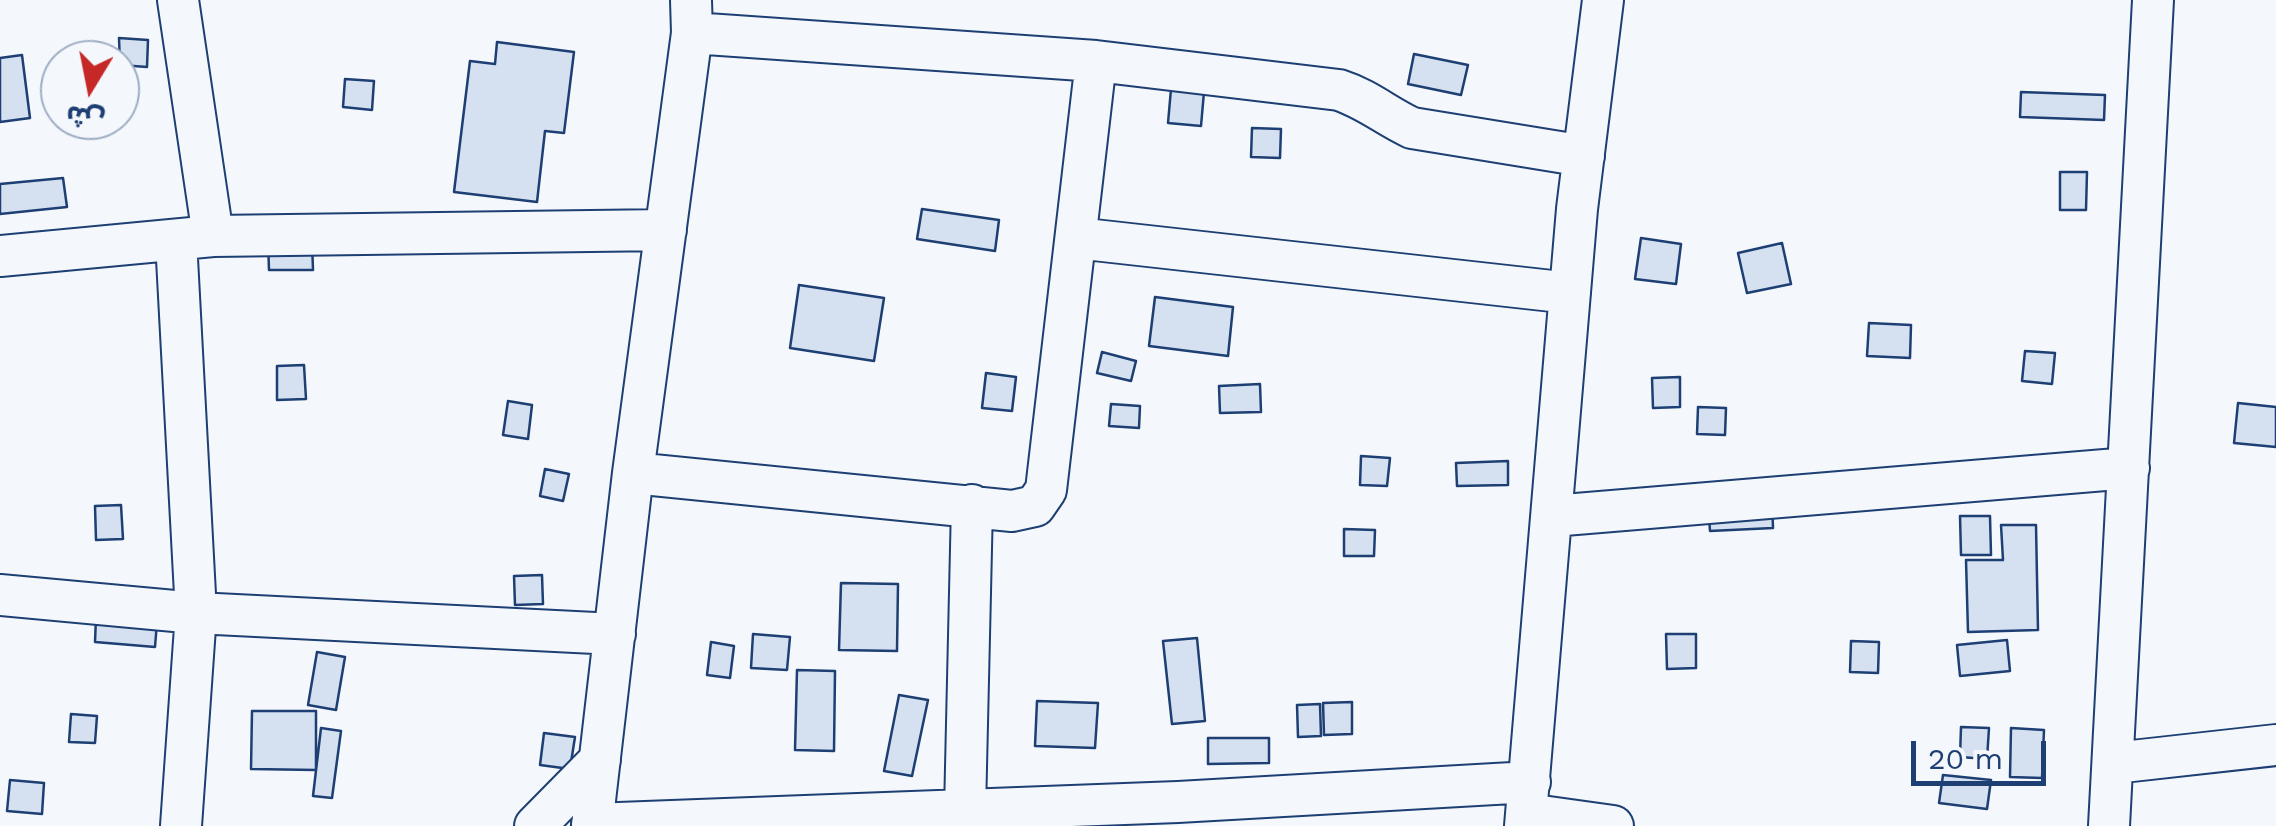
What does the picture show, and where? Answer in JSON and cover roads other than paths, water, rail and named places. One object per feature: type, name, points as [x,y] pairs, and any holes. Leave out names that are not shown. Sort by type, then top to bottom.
[{"type":"street","points":[[178,0],[194,238],[196,613],[181,826]]},
{"type":"street","points":[[1527,807],[1570,292],[1603,0]]},
{"type":"street","points":[[2099,825],[2114,762],[2153,0]]},
{"type":"street","points":[[1584,156],[1412,128],[1391,119],[1367,99],[1339,90],[692,17],[592,825],[966,812],[1527,807],[1613,826]]},
{"type":"street","points":[[633,474],[1012,511],[1036,506],[1046,490],[1096,61]]},
{"type":"street","points":[[0,256],[194,238],[666,230]]},
{"type":"street","points":[[1076,238],[1570,292]]},
{"type":"street","points":[[1552,516],[2130,468]]},
{"type":"street","points":[[966,812],[972,505]]},
{"type":"street","points":[[0,595],[196,613],[614,634]]},
{"type":"street","points":[[2114,762],[2276,745]]},
{"type":"street","points":[[534,826],[600,760]]}]
